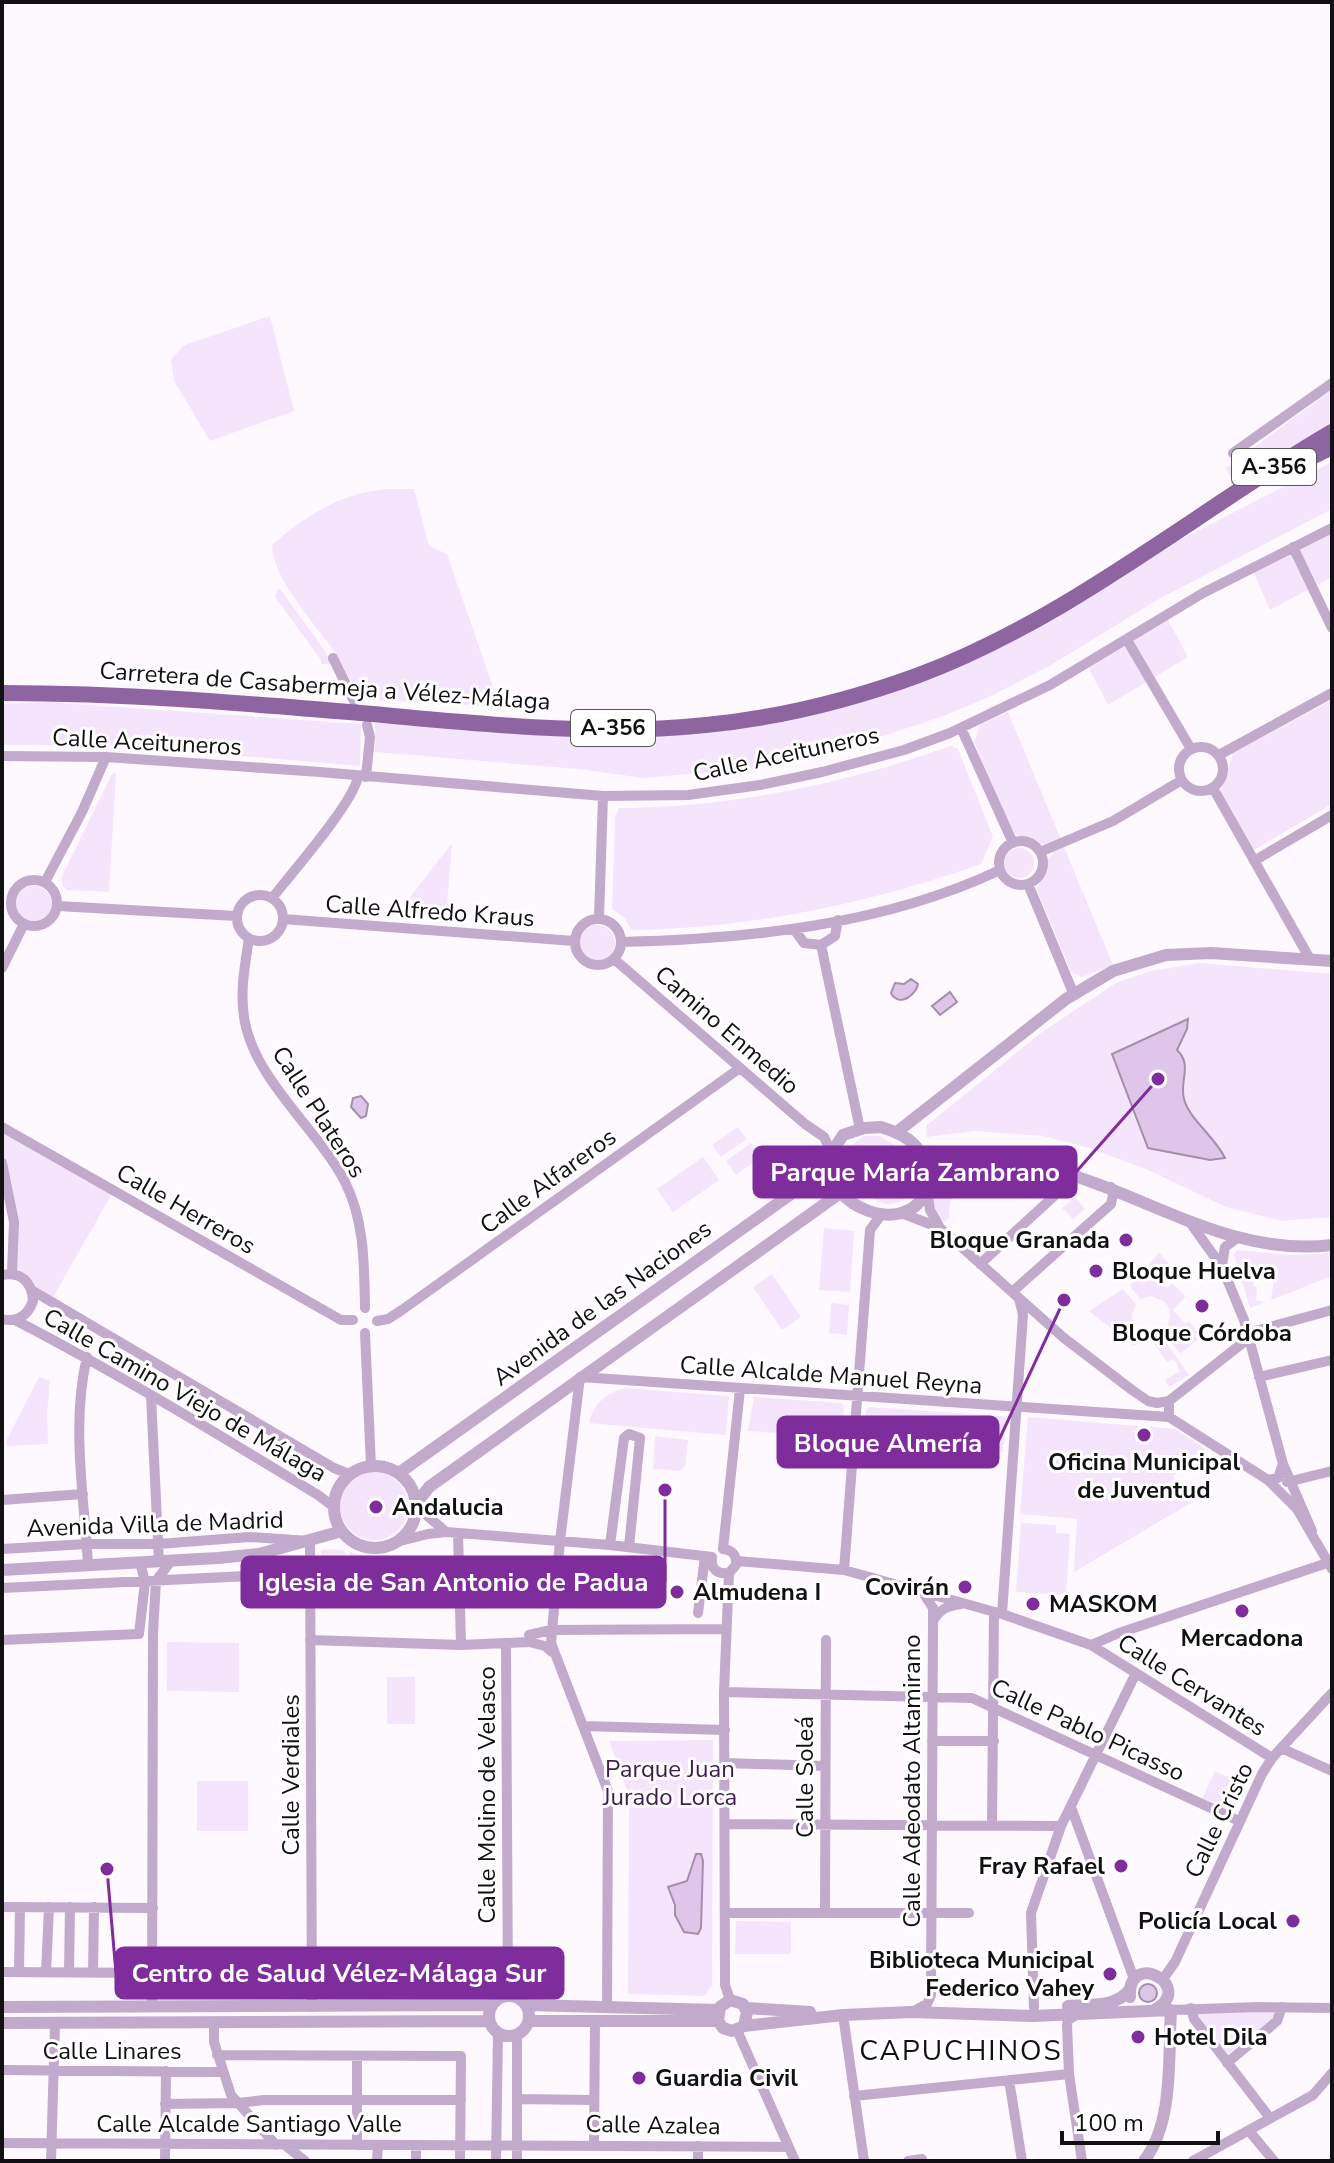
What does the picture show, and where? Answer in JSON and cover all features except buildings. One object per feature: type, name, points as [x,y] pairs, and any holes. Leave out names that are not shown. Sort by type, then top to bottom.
[{"type":"main road","name":"Carretera de Casabermeja a Vélez-Málaga","points":[[2,693],[84,693],[496,724],[632,729],[760,718],[844,698],[920,674],[990,643],[1067,601],[1332,432]]},
{"type":"main road","name":"Carretera de Casabermeja a Vélez-Málaga","points":[[1217,505],[1332,447]]},
{"type":"main road","points":[[1286,470],[1332,457]]},
{"type":"street","points":[[1233,453],[1332,383]]},
{"type":"street","name":"Calle Aceituneros","points":[[2,756],[106,757],[603,796],[688,795],[760,785],[904,750],[961,728],[1050,685],[1203,593],[1332,528]]},
{"type":"street","points":[[1293,547],[1332,628]]},
{"type":"street","points":[[1127,640],[1191,749]]},
{"type":"street","points":[[333,658],[354,701]]},
{"type":"street","points":[[1219,755],[1332,693]]},
{"type":"street","points":[[272,898],[357,786],[370,737],[367,725]]},
{"type":"street","points":[[961,728],[1013,843]]},
{"type":"street","points":[[1206,747],[1219,755],[1223,773],[1220,782],[1213,788],[1196,790],[1182,780],[1180,763],[1191,749],[1206,747]]},
{"type":"street","points":[[45,882],[82,812],[106,757]]},
{"type":"street","points":[[1040,852],[1113,821],[1182,780]]},
{"type":"street","points":[[1213,788],[1310,959]]},
{"type":"street","points":[[599,918],[603,796]]},
{"type":"street","points":[[1254,861],[1332,815]]},
{"type":"street","points":[[1013,843],[1028,843],[1040,852],[1041,871],[1028,884],[1011,883],[1000,870],[1001,854],[1013,843]]},
{"type":"street","points":[[621,942],[747,936],[794,929],[898,906],[1000,870]]},
{"type":"street","points":[[35,879],[45,882],[57,896],[55,914],[42,926],[24,924],[6,904],[25,881],[35,879]]},
{"type":"street","points":[[1028,884],[1074,995]]},
{"type":"street","points":[[254,895],[272,898],[278,903],[283,919],[280,928],[267,940],[249,938],[242,933],[236,916],[245,899],[254,895]]},
{"type":"street","points":[[58,906],[236,916]]},
{"type":"street","points":[[599,918],[614,927],[621,942],[614,959],[597,965],[581,958],[574,941],[582,925],[599,918]]},
{"type":"street","name":"Calle Alfredo Kraus","points":[[283,919],[574,941]]},
{"type":"street","points":[[794,929],[804,943],[821,945],[835,936],[838,920]]},
{"type":"street","points":[[2,968],[24,924]]},
{"type":"street","name":"Calle Plateros","points":[[249,938],[242,980],[244,1018],[253,1048],[345,1183],[360,1229],[365,1308]]},
{"type":"street","points":[[821,945],[860,1129]]},
{"type":"street","points":[[897,1132],[1074,995],[1113,971],[1166,955],[1211,953],[1332,961]]},
{"type":"street","name":"Camino Enmedio","points":[[614,959],[824,1137],[831,1160]]},
{"type":"street","name":"Calle Alfareros","points":[[377,1321],[388,1319],[402,1310],[740,1068]]},
{"type":"street","name":"Calle Herreros","points":[[2,1127],[341,1320],[353,1320]]},
{"type":"street","points":[[814,1130],[843,1135],[881,1127],[913,1141],[921,1150],[930,1171],[927,1190],[930,1210],[940,1228],[1090,1360],[1148,1401],[1169,1401],[1249,1338],[1252,1332],[1332,1310]]},
{"type":"street","points":[[843,1135],[831,1160],[840,1193],[867,1211],[881,1215],[904,1214],[940,1228]]},
{"type":"street","points":[[930,1171],[970,1158],[1004,1158],[1077,1175],[1236,1239],[1304,1248],[1332,1245]]},
{"type":"street","name":"Avenida de las Naciones","points":[[399,1473],[831,1160]]},
{"type":"street","points":[[2,1163],[14,1222],[5,1274]]},
{"type":"street","points":[[980,1264],[1077,1175]]},
{"type":"street","points":[[1015,1295],[1111,1204],[1111,1187]]},
{"type":"street","points":[[904,1214],[917,1206],[927,1190]]},
{"type":"street","name":"Avenida de las Naciones","points":[[416,1505],[429,1487],[840,1193]]},
{"type":"street","points":[[844,1570],[870,1230],[881,1215]]},
{"type":"street","points":[[737,1561],[844,1570],[998,1613],[1091,1645],[1331,1566],[1283,1464],[1249,1338],[1222,1267],[1189,1221]]},
{"type":"street","points":[[1222,1267],[1225,1247],[1236,1239]]},
{"type":"street","name":"Calle Camino Viejo de Málaga","points":[[5,1274],[21,1276],[33,1291],[349,1474]]},
{"type":"street","points":[[2,1319],[15,1320],[30,1309],[33,1291]]},
{"type":"street","points":[[992,1825],[998,1613],[1023,1315],[1015,1295]]},
{"type":"street","points":[[365,1308],[374,1314],[377,1321],[365,1333],[355,1328],[353,1320],[356,1312],[365,1308]]},
{"type":"street","name":"Calle Camino Viejo de Málaga","points":[[15,1320],[87,1357],[334,1507]]},
{"type":"street","points":[[1022,1330],[1031,1323],[1048,1324]]},
{"type":"street","points":[[365,1333],[371,1466]]},
{"type":"street","points":[[87,1357],[82,1378],[81,1443],[88,1564]]},
{"type":"street","points":[[1259,1377],[1332,1360]]},
{"type":"street","points":[[580,1377],[551,1630],[552,1652],[608,1791],[607,2008]]},
{"type":"street","name":"Calle Alcalde Manuel Reyna","points":[[580,1377],[1169,1417]]},
{"type":"street","points":[[723,1549],[740,1389]]},
{"type":"street","points":[[1127,1415],[1134,1399],[1132,1390]]},
{"type":"street","points":[[151,1396],[158,1544],[165,1561]]},
{"type":"street","points":[[1169,1401],[1169,1417],[1270,1480],[1312,1531]]},
{"type":"street","points":[[610,1545],[624,1438],[635,1434],[640,1438],[629,1547]]},
{"type":"street","points":[[1270,1480],[1280,1475],[1283,1464]]},
{"type":"street","points":[[446,1532],[416,1505],[408,1482],[391,1468],[371,1466],[349,1474],[341,1484],[334,1507],[342,1531],[350,1540],[372,1548],[420,1535],[446,1532],[708,1556],[723,1549],[734,1554],[737,1561],[735,1568],[721,1574],[715,1570],[708,1556]]},
{"type":"street","points":[[1270,1480],[1291,1482],[1332,1471]]},
{"type":"street","points":[[2,1500],[83,1494]]},
{"type":"street","points":[[396,1542],[412,1525],[416,1505]]},
{"type":"street","points":[[2,1570],[259,1554],[342,1531]]},
{"type":"street","points":[[458,1533],[461,1645]]},
{"type":"street","name":"Avenida Villa de Madrid","points":[[2,1549],[158,1544],[249,1537],[310,1541]]},
{"type":"street","name":"Calle Verdiales","points":[[310,1541],[312,2007]]},
{"type":"street","points":[[698,1613],[708,1556]]},
{"type":"street","points":[[2,1640],[139,1634],[150,1582],[165,1561]]},
{"type":"street","points":[[140,1562],[150,1582],[152,2007]]},
{"type":"street","points":[[2,1588],[310,1573]]},
{"type":"street","points":[[729,1573],[724,1692],[725,1985],[730,2000]]},
{"type":"street","name":"Calle Adeodato Altamirano","points":[[911,2012],[927,2004],[931,1995],[933,1608],[922,1591]]},
{"type":"street","points":[[529,1635],[553,1604]]},
{"type":"street","points":[[933,1621],[949,1605],[967,1604]]},
{"type":"street","points":[[511,1643],[551,1630],[725,1629]]},
{"type":"street","points":[[310,1640],[461,1645],[538,1643],[552,1652]]},
{"type":"street","name":"Calle Soleá","points":[[825,1913],[826,1640]]},
{"type":"street","name":"Calle Molino de Velasco","points":[[508,1995],[511,1643]]},
{"type":"street","name":"Calle Cervantes","points":[[1091,1645],[1272,1758]]},
{"type":"street","points":[[1034,2008],[1031,1913],[1061,1826],[1135,1675]]},
{"type":"street","name":"Calle Pablo Picasso","points":[[724,1692],[972,1698],[1239,1821]]},
{"type":"street","name":"Calle Cristo","points":[[1163,1979],[1175,1962],[1239,1821],[1272,1758],[1332,1693]]},
{"type":"street","points":[[583,1726],[725,1730]]},
{"type":"street","points":[[932,1741],[994,1741]]},
{"type":"street","points":[[1281,1748],[1332,1771]]},
{"type":"street","points":[[725,1763],[825,1766]]},
{"type":"street","points":[[1071,1807],[1132,1984],[1131,2000],[1149,2010]]},
{"type":"street","points":[[725,1824],[1061,1826]]},
{"type":"street","points":[[2,1907],[153,1908]]},
{"type":"street","points":[[19,1972],[20,1907]]},
{"type":"street","points":[[46,1972],[49,1907]]},
{"type":"street","points":[[69,1972],[70,1907]]},
{"type":"street","points":[[93,1973],[94,1907]]},
{"type":"street","points":[[725,1913],[969,1913]]},
{"type":"street","points":[[2,1972],[153,1973]]},
{"type":"street","points":[[843,2015],[746,2008],[730,2000],[723,2004],[718,2016],[723,2028],[740,2028],[843,2015],[993,2013],[1115,2001],[1125,1996],[1132,1984],[1146,1973],[1152,1973],[1163,1979],[1168,1994],[1194,2019],[1270,2118]]},
{"type":"street","points":[[1149,2010],[1164,2004],[1168,1994]]},
{"type":"street","points":[[2,2007],[491,2005],[508,1995],[517,1997],[527,2005],[718,2016]]},
{"type":"street","points":[[491,2005],[489,2021],[498,2034],[496,2161]]},
{"type":"street","points":[[527,2005],[529,2021]]},
{"type":"street","points":[[1227,2063],[1277,2021],[1282,2007]]},
{"type":"street","points":[[740,2028],[748,2017],[746,2008]]},
{"type":"street","points":[[993,2013],[1008,2016],[1182,2008],[1332,2008]]},
{"type":"street","points":[[1144,2161],[1157,2142],[1163,2122],[1182,2008]]},
{"type":"street","points":[[1079,2013],[1068,2020],[1067,2025],[1069,2074],[1082,2161]]},
{"type":"street","points":[[843,2015],[864,2161]]},
{"type":"street","points":[[517,2161],[517,2034],[529,2021],[718,2016]]},
{"type":"street","points":[[594,2145],[595,2020]]},
{"type":"street","points":[[2,2023],[489,2021]]},
{"type":"street","points":[[214,2023],[217,2055],[231,2095],[280,2145],[305,2161]]},
{"type":"street","points":[[51,2161],[55,2024]]},
{"type":"street","points":[[740,2028],[795,2161]]},
{"type":"street","points":[[498,2034],[517,2034]]},
{"type":"street","points":[[217,2055],[461,2056],[460,2161]]},
{"type":"street","points":[[357,2056],[357,2145]]},
{"type":"street","name":"Calle Linares","points":[[2,2070],[223,2072]]},
{"type":"street","points":[[165,2161],[166,2071]]},
{"type":"street","points":[[1193,2161],[1313,2095],[1332,2073]]},
{"type":"street","points":[[854,2096],[1069,2074]]},
{"type":"street","points":[[1009,2080],[1022,2161]]},
{"type":"street","points":[[517,2099],[594,2100]]},
{"type":"street","points":[[165,2104],[264,2100],[461,2100]]},
{"type":"street","points":[[245,2144],[254,2133],[252,2119]]},
{"type":"street","points":[[1250,2132],[1274,2161]]},
{"type":"street","name":"Calle Alcalde Santiago Valle","points":[[2,2143],[496,2144]]},
{"type":"street","name":"Calle Azalea","points":[[496,2144],[789,2147]]},
{"type":"street","points":[[377,2161],[378,2145]]},
{"type":"street","points":[[416,2145],[416,2161]]},
{"type":"street","points":[[698,2146],[698,2161]]},
{"type":"street","points":[[908,2161],[922,2159]]},
{"type":"green space","points":[[270,316],[294,411],[210,441],[174,381],[171,359],[185,345]]},
{"type":"green space","points":[[1332,390],[1332,425],[1234,482],[1226,468]]},
{"type":"green space","points":[[1332,462],[1332,509],[1159,599],[1051,665],[991,696],[944,716],[840,750],[755,768],[644,778],[578,769],[375,752],[375,722],[635,737],[704,734],[785,721],[871,699],[961,666],[1016,640],[1172,544]]},
{"type":"green space","points":[[389,489],[414,489],[429,546],[447,554],[500,707],[360,699],[336,654],[287,587],[274,559],[272,545],[312,515],[340,500]]},
{"type":"green space","points":[[1332,532],[1332,577],[1270,610],[1253,571]]},
{"type":"green space","points":[[278,589],[326,652],[330,664],[321,664],[275,597]]},
{"type":"green space","points":[[1167,618],[1188,657],[1108,705],[1088,667]]},
{"type":"green space","points":[[1332,700],[1332,804],[1254,850],[1221,792],[1233,753]]},
{"type":"green space","points":[[49,702],[361,724],[360,766],[111,745],[2,745],[2,704]]},
{"type":"green space","points":[[1008,712],[1113,965],[1082,977],[1071,972],[1037,890],[1046,861],[1054,853],[1052,845],[1038,844],[1016,834],[999,804],[974,742],[980,725]]},
{"type":"green space","points":[[951,746],[958,749],[993,837],[981,864],[852,902],[765,919],[631,930],[625,918],[612,909],[615,818],[619,808],[704,803],[788,791],[870,772]]},
{"type":"green space","points":[[116,773],[109,892],[67,890],[61,878],[112,774]]},
{"type":"green space","points":[[452,843],[446,918],[398,913]]},
{"type":"green space","points":[[1019,848],[1025,849],[1033,857],[1033,869],[1025,877],[1019,878],[1013,877],[1005,869],[1004,863],[1005,857],[1013,849]]},
{"type":"green space","points":[[34,886],[46,892],[52,904],[46,916],[34,922],[22,916],[16,904],[22,892]]},
{"type":"green space","points":[[597,925],[610,930],[615,943],[610,956],[597,961],[584,956],[579,943],[584,930]]},
{"type":"green space","points":[[1200,963],[1332,974],[1332,1217],[1282,1221],[1226,1207],[1146,1169],[1089,1148],[1043,1136],[975,1131],[927,1137],[926,1126],[1042,1032],[1116,983],[1151,971]]},
{"type":"green space","points":[[738,1127],[747,1139],[721,1157],[712,1145]]},
{"type":"green space","points":[[2,1132],[113,1192],[51,1301],[17,1273],[18,1218],[2,1155]]},
{"type":"green space","points":[[864,1136],[880,1136],[896,1146],[842,1168],[848,1149]]},
{"type":"green space","points":[[751,1143],[761,1157],[736,1175],[726,1161]]},
{"type":"green space","points":[[908,1155],[913,1170],[913,1185],[900,1202],[879,1202],[848,1179]]},
{"type":"green space","points":[[703,1157],[719,1180],[673,1212],[657,1189]]},
{"type":"green space","points":[[951,1170],[960,1187],[950,1202],[949,1219],[944,1222],[935,1209],[933,1194],[939,1181]]},
{"type":"green space","points":[[1075,1197],[1085,1209],[1073,1219],[1062,1208]]},
{"type":"green space","points":[[824,1228],[854,1231],[850,1292],[819,1290]]},
{"type":"green space","points":[[1237,1250],[1290,1255],[1332,1253],[1332,1276],[1271,1300],[1275,1271],[1260,1269],[1253,1286],[1257,1287],[1256,1300],[1265,1302],[1250,1308],[1234,1255]]},
{"type":"green space","points":[[1159,1253],[1169,1263],[1156,1276],[1167,1288],[1172,1283],[1186,1297],[1173,1310],[1185,1324],[1189,1322],[1202,1336],[1180,1354],[1163,1330],[1170,1316],[1165,1302],[1151,1296],[1140,1299],[1130,1286]]},
{"type":"green space","points":[[772,1274],[801,1317],[782,1330],[753,1287]]},
{"type":"green space","points":[[1123,1289],[1136,1304],[1132,1315],[1134,1328],[1123,1338],[1089,1311]]},
{"type":"green space","points":[[831,1303],[849,1305],[847,1335],[829,1333]]},
{"type":"green space","points":[[1137,1332],[1149,1337],[1160,1334],[1189,1375],[1169,1387],[1165,1380],[1180,1371],[1174,1359],[1167,1362],[1153,1342],[1145,1340],[1133,1346],[1128,1341]]},
{"type":"green space","points":[[39,1377],[50,1381],[48,1444],[7,1446],[7,1439]]},
{"type":"green space","points":[[626,1388],[729,1396],[726,1435],[589,1423],[602,1400]]},
{"type":"green space","points":[[754,1397],[841,1403],[844,1406],[841,1437],[748,1431]]},
{"type":"green space","points":[[869,1407],[1002,1416],[1006,1418],[1003,1452],[864,1441]]},
{"type":"green space","points":[[1028,1417],[1175,1429],[1207,1450],[1173,1476],[1194,1501],[1074,1572],[1077,1519],[1020,1514]]},
{"type":"green space","points":[[655,1436],[688,1440],[685,1466],[681,1471],[653,1469]]},
{"type":"green space","points":[[374,1472],[398,1482],[408,1506],[398,1530],[374,1540],[350,1530],[340,1506],[350,1482]]},
{"type":"green space","points":[[1021,1523],[1056,1525],[1056,1533],[1070,1534],[1066,1595],[1016,1592]]},
{"type":"green space","points":[[321,1550],[345,1551],[346,1572],[320,1574]]},
{"type":"green space","points":[[350,1552],[377,1560],[378,1571],[351,1572]]},
{"type":"green space","points":[[167,1642],[239,1643],[239,1692],[167,1691]]},
{"type":"green space","points":[[387,1677],[415,1677],[415,1724],[387,1724]]},
{"type":"green space","name":"Parque Juan Jurado Lorca","points":[[713,1740],[712,1986],[704,1996],[628,1994],[629,1795],[609,1741]]},
{"type":"green space","points":[[1215,1771],[1244,1784],[1231,1812],[1202,1799]]},
{"type":"green space","points":[[197,1781],[248,1781],[248,1831],[197,1831]]},
{"type":"green space","points":[[736,1921],[791,1922],[791,1954],[735,1954]]},
{"type":"green space","points":[[1273,2011],[1276,2014],[1272,2019],[1229,2057],[1224,2056],[1224,2050],[1195,2018],[1198,2012]]},
{"type":"shaded area","points":[[911,979],[918,984],[914,992],[903,1000],[894,997],[891,993],[895,983],[904,984]]},
{"type":"shaded area","points":[[950,992],[957,1002],[940,1015],[932,1006]]},
{"type":"shaded area","points":[[1188,1019],[1187,1029],[1177,1050],[1185,1067],[1184,1099],[1191,1114],[1225,1158],[1210,1160],[1148,1148],[1112,1054]]},
{"type":"shaded area","points":[[361,1096],[368,1104],[366,1116],[361,1118],[351,1107],[353,1098]]},
{"type":"shaded area","points":[[696,1854],[701,1854],[703,1861],[701,1928],[698,1934],[684,1932],[675,1915],[675,1905],[668,1887],[687,1881]]},
{"type":"shaded area","points":[[1148,1984],[1155,1986],[1155,2000],[1148,2002],[1141,2000],[1139,1993],[1141,1986]]},
{"type":"place","name":"Parque María Zambrano","points":[[1158,1079]]},
{"type":"place","name":"Bloque Granada","points":[[1126,1240]]},
{"type":"place","name":"Bloque Huelva","points":[[1096,1271]]},
{"type":"place","name":"Bloque Almería","points":[[1064,1300]]},
{"type":"place","name":"Bloque Córdoba","points":[[1202,1306]]},
{"type":"place","name":"Oficina Municipal de Juventud","points":[[1144,1435]]},
{"type":"place","name":"Iglesia de San Antonio de Padua","points":[[665,1490]]},
{"type":"place","name":"Andalucia","points":[[376,1507]]},
{"type":"place","name":"Covirán","points":[[965,1587]]},
{"type":"place","name":"Almudena I","points":[[677,1592]]},
{"type":"place","name":"MASKOM","points":[[1033,1604]]},
{"type":"place","name":"Mercadona","points":[[1242,1611]]},
{"type":"place","name":"Fray Rafael","points":[[1121,1866]]},
{"type":"place","name":"Centro de Salud Vélez-Málaga Sur","points":[[107,1869]]},
{"type":"place","name":"Policía Local","points":[[1293,1921]]},
{"type":"place","name":"Biblioteca Municipal Federico Vahey","points":[[1110,1974]]},
{"type":"place","name":"Hotel Dila","points":[[1138,2037]]},
{"type":"place","name":"Guardia Civil","points":[[639,2078]]},
{"type":"district","name":"CAPUCHINOS","points":[[961,2051]]}]
